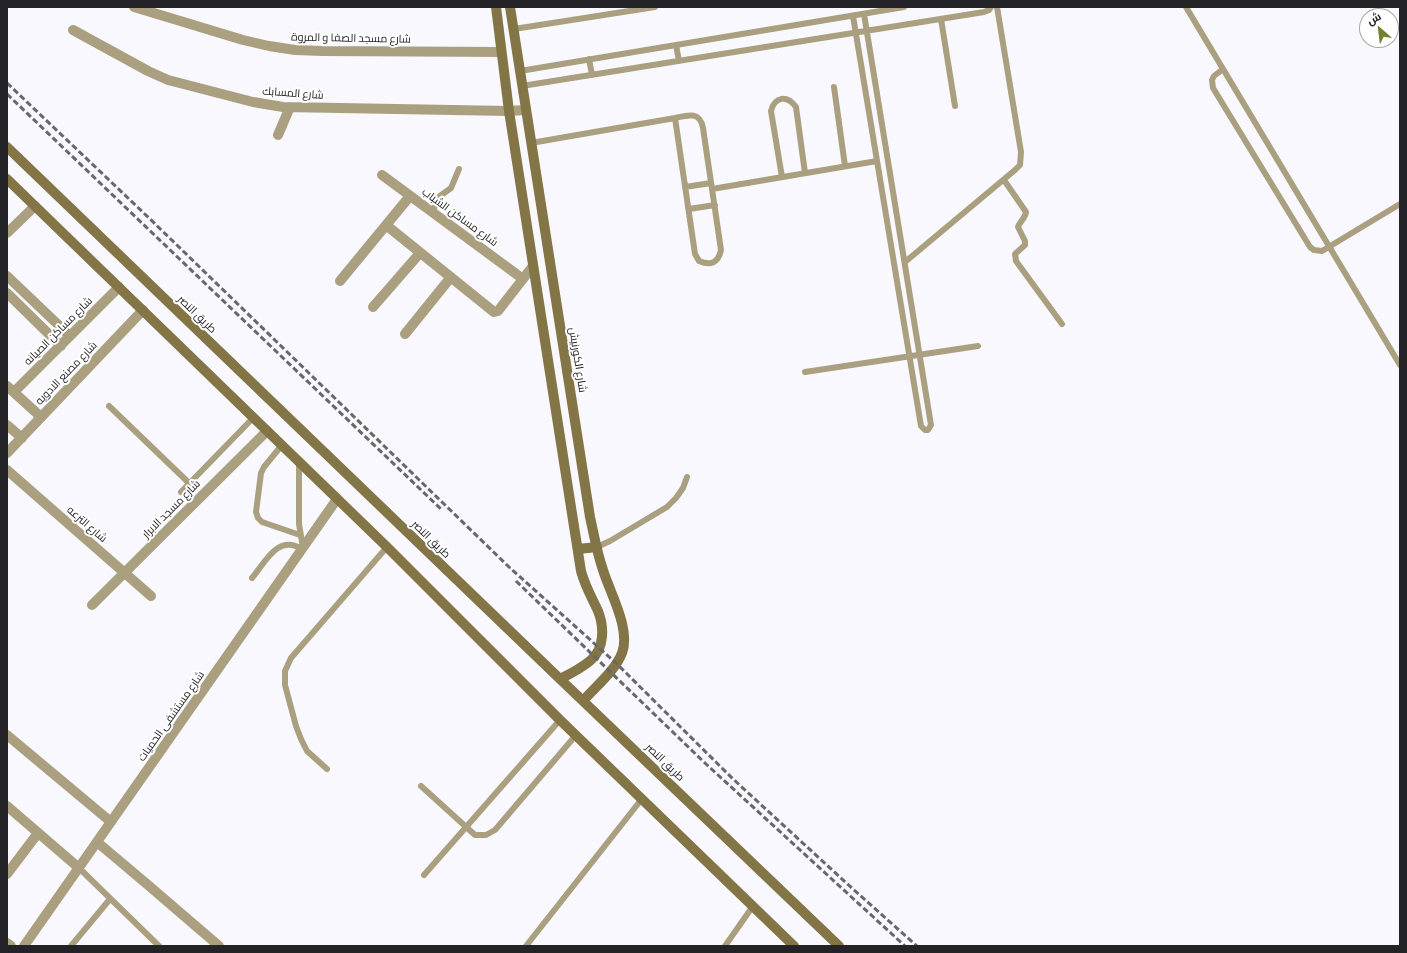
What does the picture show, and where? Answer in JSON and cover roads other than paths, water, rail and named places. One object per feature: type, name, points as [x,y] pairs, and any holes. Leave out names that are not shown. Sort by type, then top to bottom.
[{"type":"main road","points":[[496,7],[509,111],[583,580],[603,627],[600,645],[591,661],[578,670],[560,679]]},
{"type":"main road","name":"شارع الكورنيش","points":[[510,7],[590,517],[603,570],[619,615],[624,643],[618,660],[583,701]]},
{"type":"main road","name":"طريق النصر","points":[[7,147],[839,946]]},
{"type":"main road","points":[[7,179],[388,547],[641,800],[794,946]]},
{"type":"main road","points":[[578,550],[597,547]]},
{"type":"street","name":"شارع مسجد الصفا و المروة","points":[[134,7],[243,40],[295,50],[501,52]]},
{"type":"street","name":"شارع المسابك","points":[[73,30],[148,71],[168,80],[253,102],[290,107],[509,111],[526,110]]},
{"type":"street","points":[[278,135],[290,107]]},
{"type":"street","name":"شارع مساكن الشباب","points":[[382,175],[523,279]]},
{"type":"street","points":[[340,281],[410,196]]},
{"type":"street","points":[[7,233],[35,206]]},
{"type":"street","points":[[386,225],[496,312],[533,266]]},
{"type":"street","points":[[373,307],[420,253]]},
{"type":"street","points":[[7,276],[70,336]]},
{"type":"street","points":[[404,334],[451,277]]},
{"type":"street","name":"شارع مساكن الصيانه","points":[[11,389],[61,346],[119,287]]},
{"type":"street","points":[[7,293],[61,346]]},
{"type":"street","name":"شارع مصنع الادويه","points":[[7,453],[143,310]]},
{"type":"street","points":[[11,389],[41,417]]},
{"type":"street","points":[[7,425],[22,438]]},
{"type":"street","name":"شارع مسجد الابرار","points":[[92,605],[267,431]]},
{"type":"street","name":"شارع الترعه","points":[[7,470],[151,596]]},
{"type":"street","name":"شارع مستشفى الحميات","points":[[24,946],[337,499]]},
{"type":"street","points":[[7,735],[111,822]]},
{"type":"street","points":[[7,806],[79,868]]},
{"type":"street","points":[[7,873],[38,833]]},
{"type":"street","points":[[97,842],[218,946]]},
{"type":"street","points":[[7,943],[11,946]]},
{"type":"lane","points":[[514,29],[655,7]]},
{"type":"lane","points":[[520,70],[904,7]]},
{"type":"lane","points":[[522,86],[984,12],[989,10],[991,7]]},
{"type":"lane","points":[[904,262],[1004,180],[1020,165],[1021,152],[997,7]]},
{"type":"lane","points":[[1186,7],[1400,365]]},
{"type":"lane","points":[[853,16],[921,426],[925,430],[928,430],[931,424],[864,14]]},
{"type":"lane","points":[[941,19],[955,106]]},
{"type":"lane","points":[[676,45],[679,61]]},
{"type":"lane","points":[[589,59],[592,75]]},
{"type":"lane","points":[[1223,69],[1214,76],[1212,80],[1213,88],[1310,247],[1314,250],[1322,251],[1400,204]]},
{"type":"lane","points":[[834,86],[845,166]]},
{"type":"lane","points":[[782,177],[771,111],[773,105],[778,100],[785,99],[792,101],[796,107],[805,173]]},
{"type":"lane","points":[[531,143],[691,115],[696,116],[702,123],[721,250],[719,257],[713,263],[706,264],[699,261],[695,254],[675,118]]},
{"type":"lane","points":[[685,187],[712,186],[782,177],[887,157]]},
{"type":"lane","points":[[432,212],[440,196],[451,188],[459,169]]},
{"type":"lane","points":[[1004,180],[1026,212],[1018,227],[1025,241],[1025,245],[1017,252],[1015,258],[1062,324]]},
{"type":"lane","points":[[689,209],[714,206]]},
{"type":"lane","points":[[892,253],[903,251]]},
{"type":"lane","points":[[805,372],[978,346]]},
{"type":"lane","points":[[109,406],[189,483]]},
{"type":"lane","points":[[181,492],[254,417]]},
{"type":"lane","points":[[282,445],[261,473],[256,512],[258,518],[262,522],[300,534]]},
{"type":"lane","points":[[300,462],[300,534],[302,549]]},
{"type":"lane","points":[[597,547],[668,507],[683,488],[688,477]]},
{"type":"lane","points":[[252,578],[277,547],[283,544],[290,544],[296,545],[302,549]]},
{"type":"lane","points":[[328,769],[307,751],[301,739],[285,685],[285,671],[291,658],[388,547]]},
{"type":"lane","points":[[424,875],[560,720]]},
{"type":"lane","points":[[421,786],[475,835],[486,835],[495,830],[576,736]]},
{"type":"lane","points":[[526,946],[641,800]]},
{"type":"lane","points":[[79,868],[159,946]]},
{"type":"lane","points":[[71,946],[110,899]]},
{"type":"lane","points":[[724,946],[753,906]]},
{"type":"railway","points":[[7,83],[149,218],[509,567],[616,663],[733,779],[917,946]]},
{"type":"railway","points":[[7,94],[442,510]]},
{"type":"railway","points":[[516,581],[706,764],[905,946]]}]
